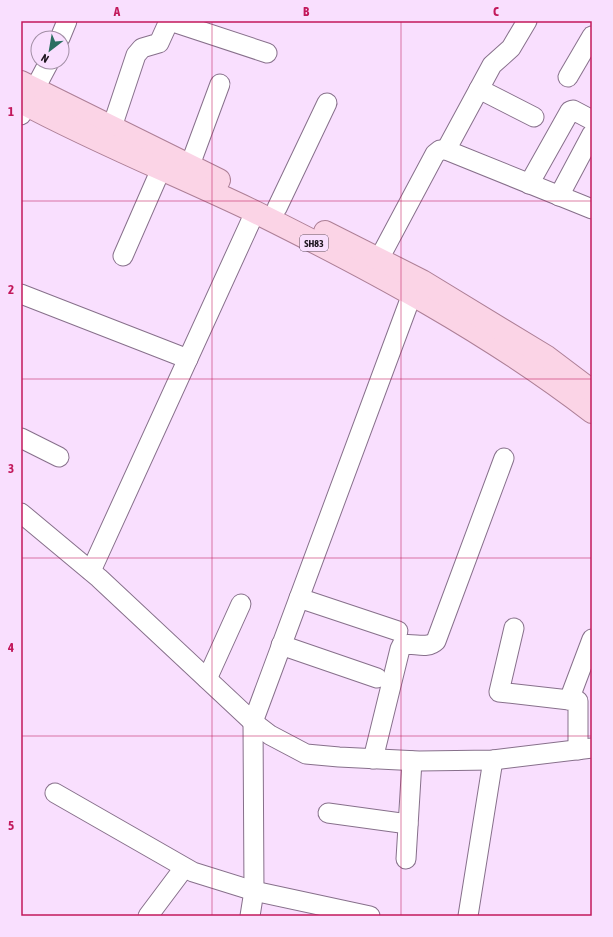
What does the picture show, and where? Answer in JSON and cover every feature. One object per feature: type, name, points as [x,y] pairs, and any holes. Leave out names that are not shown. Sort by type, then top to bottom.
[{"type":"main road","name":"SH83","points":[[25,99],[112,127],[418,278],[547,357],[592,391]]},
{"type":"main road","name":"SH83","points":[[25,99],[161,169],[255,212],[412,294],[549,379],[592,412]]},
{"type":"street","points":[[112,127],[136,55],[142,48],[159,43],[170,21],[267,53]]},
{"type":"street","points":[[446,150],[492,65],[510,48],[524,22]]},
{"type":"street","points":[[568,77],[592,36]]},
{"type":"street","points":[[25,99],[44,70]]},
{"type":"street","points":[[190,165],[220,84]]},
{"type":"street","points":[[479,89],[534,117]]},
{"type":"street","points":[[278,208],[327,103]]},
{"type":"street","points":[[529,184],[570,111],[573,110],[592,120]]},
{"type":"street","points":[[559,196],[592,134]]},
{"type":"street","points":[[379,258],[436,154],[440,150],[446,150],[592,209]]},
{"type":"street","points":[[123,256],[161,169]]},
{"type":"street","points":[[91,571],[255,212]]},
{"type":"street","points":[[21,294],[188,359]]},
{"type":"street","points":[[250,916],[254,891],[253,722],[412,294]]},
{"type":"street","points":[[21,438],[59,457]]},
{"type":"street","points":[[373,759],[400,649],[402,645],[406,644],[428,645],[436,641],[504,458]]},
{"type":"street","points":[[21,513],[91,571],[253,722],[270,735],[306,754],[412,761],[493,760],[585,749],[578,702],[499,692],[514,628]]},
{"type":"street","points":[[299,598],[398,631]]},
{"type":"street","points":[[207,679],[241,604]]},
{"type":"street","points":[[569,700],[592,639]]},
{"type":"street","points":[[281,645],[377,678]]},
{"type":"street","points":[[468,916],[493,760]]},
{"type":"street","points":[[406,859],[412,761]]},
{"type":"street","points":[[55,793],[184,868],[254,891],[370,916]]},
{"type":"street","points":[[328,813],[408,824]]},
{"type":"street","points":[[148,916],[184,868]]}]
